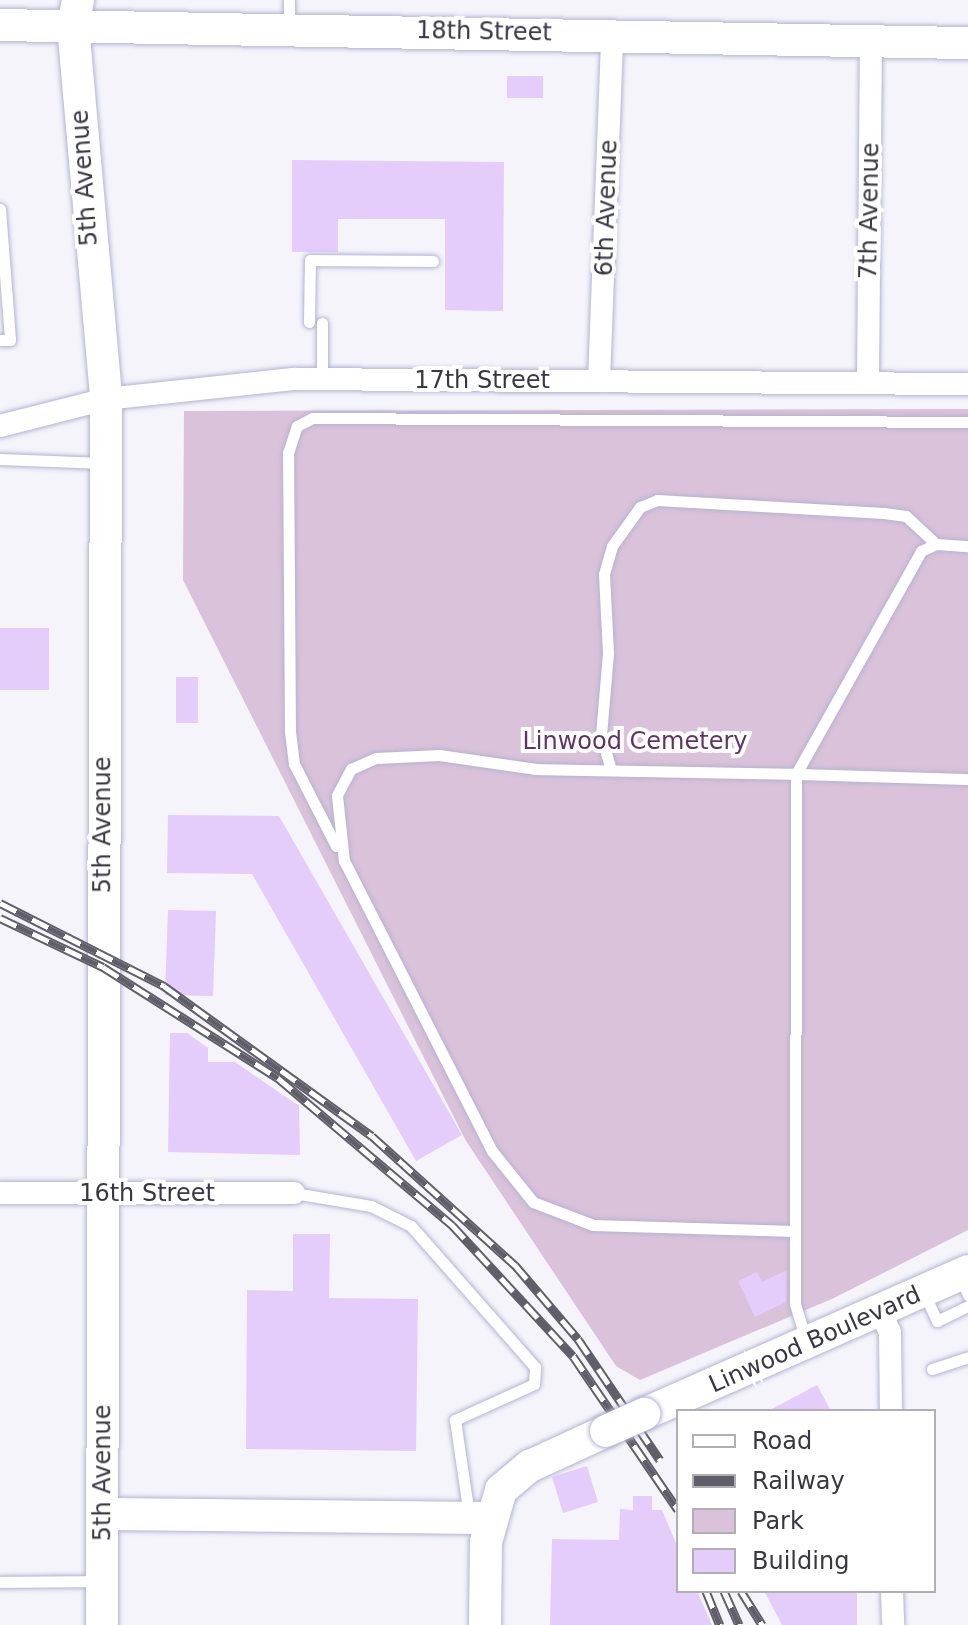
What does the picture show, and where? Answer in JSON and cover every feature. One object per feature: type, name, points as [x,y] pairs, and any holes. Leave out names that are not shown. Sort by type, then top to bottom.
[{"type":"street","name":"18th Street","points":[[0,25],[76,13],[289,14],[612,35],[968,43]]},
{"type":"street","name":"5th Avenue","points":[[76,13],[106,399],[102,1625]]},
{"type":"street","name":"6th Avenue","points":[[599,381],[612,35]]},
{"type":"street","name":"7th Avenue","points":[[868,382],[871,39]]},
{"type":"street","name":"17th Street","points":[[0,426],[106,399],[322,380],[968,384]]},
{"type":"street","name":"16th Street","points":[[0,1193],[294,1193]]},
{"type":"street","name":"Linwood Boulevard","points":[[480,1518],[501,1490],[530,1466],[924,1293],[965,1280]]},
{"type":"street","points":[[881,1313],[890,1332],[891,1409]]},
{"type":"street","points":[[103,1514],[480,1518],[485,1625]]},
{"type":"street","points":[[892,1593],[893,1625]]},
{"type":"lane","points":[[0,209],[10,340],[0,340]]},
{"type":"lane","points":[[309,322],[310,260],[433,261]]},
{"type":"lane","points":[[322,323],[322,380]]},
{"type":"lane","points":[[795,1231],[593,1225],[533,1202],[492,1151],[294,764],[291,743],[288,453],[297,426],[312,418],[968,422]]},
{"type":"lane","points":[[0,459],[106,463]]},
{"type":"lane","points":[[611,770],[601,735],[608,653],[604,574],[612,546],[640,507],[668,500],[884,513],[906,516],[936,544]]},
{"type":"lane","points":[[807,1345],[795,1304],[796,774],[801,753],[868,649],[884,606],[921,551],[936,544],[968,546]]},
{"type":"lane","points":[[344,861],[337,795],[351,769],[376,758],[439,755],[611,770],[968,779]]},
{"type":"lane","points":[[294,1193],[371,1206],[411,1226],[535,1367],[534,1384],[455,1420],[480,1518]]},
{"type":"lane","points":[[924,1293],[937,1321],[968,1306]]},
{"type":"lane","points":[[932,1369],[968,1357]]},
{"type":"lane","points":[[0,1582],[103,1581]]},
{"type":"green space","name":"Linwood Cemetery","points":[[968,409],[968,1230],[834,1298],[640,1380],[616,1366],[466,1141],[183,580],[184,411]]},
{"type":"building","points":[[507,76],[543,76],[543,98],[507,98]]},
{"type":"building","points":[[292,160],[504,162],[503,311],[445,310],[445,219],[338,219],[338,252],[292,252]]},
{"type":"building","points":[[0,628],[49,628],[49,690],[0,690]]},
{"type":"building","points":[[176,677],[198,677],[198,723],[176,723]]},
{"type":"building","points":[[168,815],[279,816],[462,1135],[416,1161],[252,874],[167,873]]},
{"type":"building","points":[[168,910],[216,911],[213,996],[165,995]]},
{"type":"building","points":[[170,1033],[187,1033],[208,1048],[208,1062],[235,1062],[299,1106],[300,1155],[168,1152]]},
{"type":"building","points":[[293,1234],[330,1234],[329,1298],[418,1299],[416,1451],[246,1449],[247,1290],[293,1291]]},
{"type":"building","points":[[787,1270],[786,1302],[755,1317],[738,1281],[757,1272],[762,1282]]},
{"type":"building","points":[[817,1385],[830,1409],[772,1409]]},
{"type":"building","points":[[587,1466],[598,1502],[563,1513],[552,1477]]},
{"type":"building","points":[[633,1496],[652,1496],[652,1510],[662,1510],[676,1543],[676,1593],[698,1593],[712,1625],[550,1625],[552,1539],[619,1540],[620,1509],[633,1510]]},
{"type":"building","points":[[765,1593],[857,1593],[857,1625],[782,1625]]},
{"type":"railway","points":[[0,903],[164,986],[372,1136],[515,1265],[578,1339],[660,1460]]},
{"type":"railway","points":[[0,918],[103,967],[278,1078],[452,1225],[573,1356],[676,1507]]},
{"type":"railway","points":[[707,1593],[720,1625]]},
{"type":"railway","points":[[725,1593],[739,1625]]},
{"type":"railway","points":[[742,1593],[762,1625]]}]
